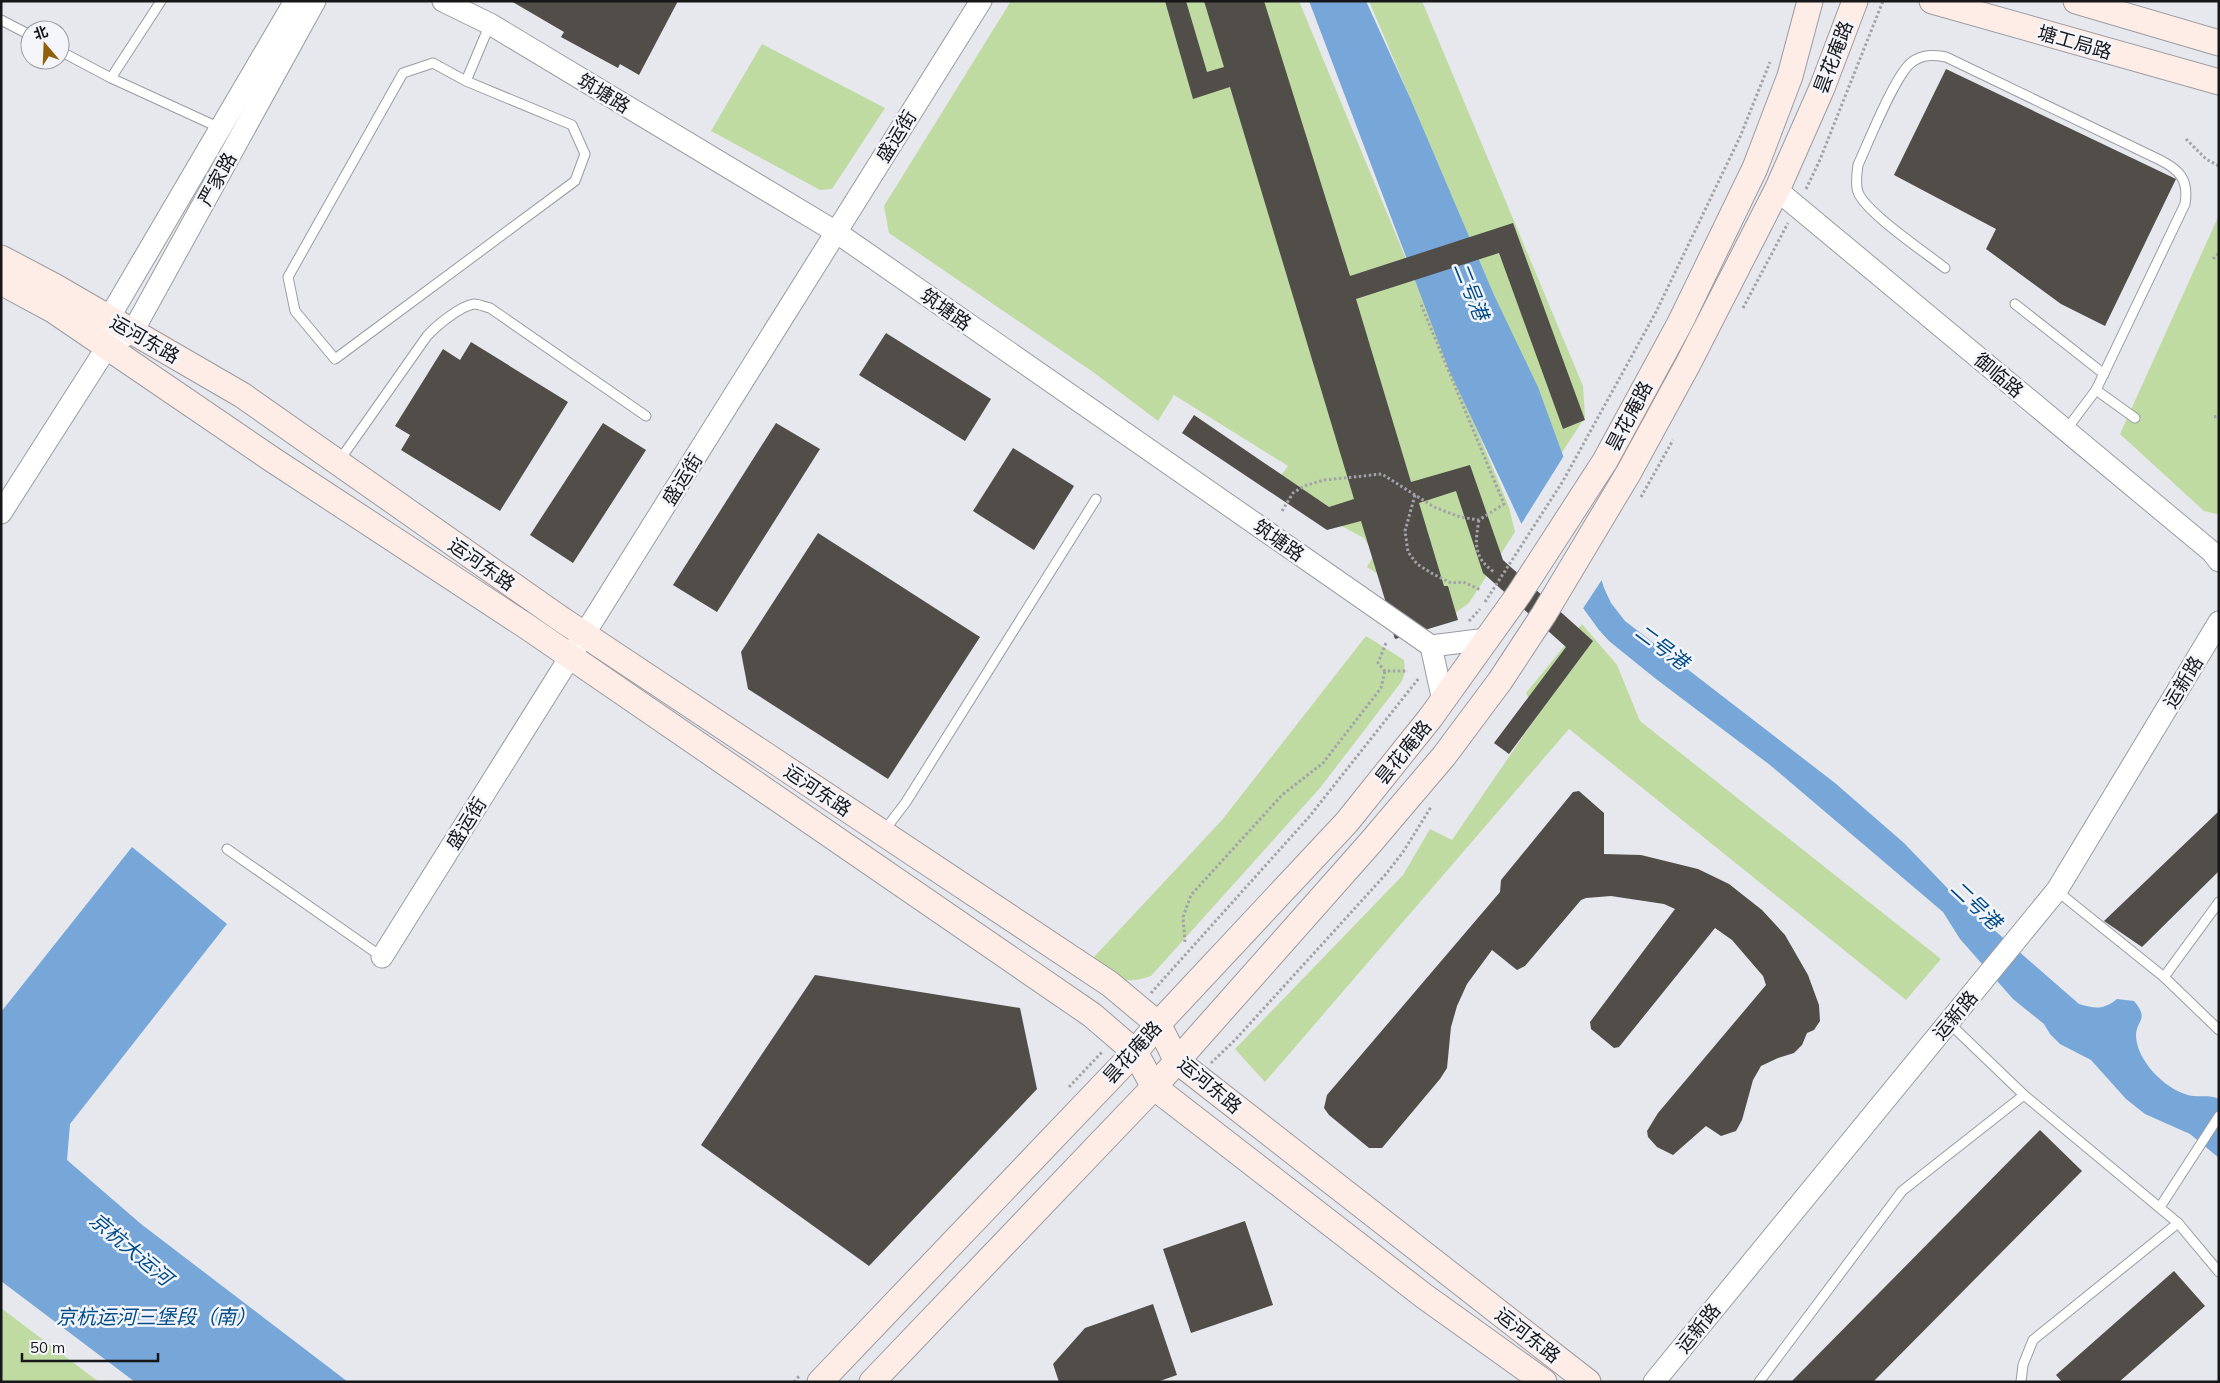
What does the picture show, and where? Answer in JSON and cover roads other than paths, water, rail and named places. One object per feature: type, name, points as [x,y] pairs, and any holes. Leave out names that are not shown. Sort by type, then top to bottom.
[{"type":"main road","name":"昙花庵路","points":[[820,1382],[1126,1044],[1149,1016],[1347,822],[1443,701],[1519,594],[1605,461],[1680,323],[1755,168],[1790,76],[1810,1]]},
{"type":"main road","name":"昙花庵路","points":[[873,1381],[1154,1087],[1371,842],[1444,756],[1500,681],[1544,614],[1629,472],[1688,364],[1777,190],[1822,88],[1855,1]]},
{"type":"main road","name":"塘工局路","points":[[1932,1],[2219,82]]},
{"type":"main road","name":"塘工局路","points":[[2076,1],[2219,43]]},
{"type":"main road","name":"运河东路","points":[[1,258],[242,395],[584,635],[1110,984],[1149,1016],[1177,1061],[1588,1382]]},
{"type":"main road","name":"运河东路","points":[[1,282],[53,310],[273,460],[571,656],[1092,1015],[1126,1044],[1154,1087],[1424,1296],[1544,1382]]},
{"type":"street","name":"严家路","points":[[107,347],[109,318],[295,1]]},
{"type":"street","name":"严家路","points":[[1,513],[107,347],[132,331],[315,1]]},
{"type":"street","name":"筑塘路","points":[[443,1],[490,24],[836,232],[1438,650]]},
{"type":"street","name":"盛运街","points":[[382,957],[981,1]]},
{"type":"street","name":"御临路","points":[[1777,190],[2212,552],[2219,561]]},
{"type":"street","name":"运新路","points":[[1654,1382],[2057,890],[2219,622]]},
{"type":"street","points":[[1443,701],[1438,650],[1487,639]]},
{"type":"lane","points":[[111,78],[161,1]]},
{"type":"lane","points":[[1,20],[20,30]]},
{"type":"lane","points":[[466,81],[490,24]]},
{"type":"lane","points":[[1945,268],[1874,212],[1858,192],[1858,165],[1900,75],[1913,62],[1925,55],[1946,57],[2160,160],[2175,168],[2182,176],[2186,186],[2185,204],[2096,390],[2066,430]]},
{"type":"lane","points":[[70,56],[111,78],[220,128]]},
{"type":"lane","points":[[433,63],[466,81],[572,125],[585,154],[575,181],[335,359],[295,311],[288,277],[403,73],[433,63]]},
{"type":"lane","points":[[338,462],[431,331],[467,306],[476,304],[490,308],[646,416]]},
{"type":"lane","points":[[2015,304],[2104,374]]},
{"type":"lane","points":[[2096,390],[2135,418]]},
{"type":"lane","points":[[883,833],[906,802],[1096,499]]},
{"type":"lane","points":[[227,849],[382,957]]},
{"type":"lane","points":[[2057,890],[2164,977],[2219,1030]]},
{"type":"lane","points":[[2164,977],[2219,902]]},
{"type":"lane","points":[[1948,1022],[2024,1094],[2178,1223],[2219,1272]]},
{"type":"lane","points":[[1759,1382],[1902,1191],[2024,1094]]},
{"type":"lane","points":[[2160,1207],[2219,1116]]},
{"type":"lane","points":[[2021,1382],[2023,1366],[2033,1340],[2178,1223]]},
{"type":"water","name":"二号港","points":[[1309,1],[1366,1],[1411,100],[1494,295],[1538,387],[1565,461],[1604,588],[1611,603],[1625,621],[1835,783],[1904,843],[1954,895],[2079,1004],[2099,1008],[2117,999],[2134,1001],[2139,1007],[2142,1016],[2136,1036],[2138,1045],[2141,1055],[2154,1073],[2179,1092],[2192,1096],[2219,1099],[2219,1158],[2190,1134],[2145,1114],[2126,1099],[2091,1060],[2060,1044],[2050,1034],[2044,1024],[2013,999],[1960,939],[1943,912],[1770,765],[1656,679],[1609,641],[1599,630],[1521,523],[1449,370]]},
{"type":"water","points":[[132,847],[227,924],[70,1124],[67,1160],[141,1224],[348,1382],[135,1382],[1,1281],[1,1012]]},
{"type":"water label","name":"京杭大运河","points":[[131,1249]]},
{"type":"water label","name":"京杭运河三堡段（南）","points":[[156,1317]]}]
